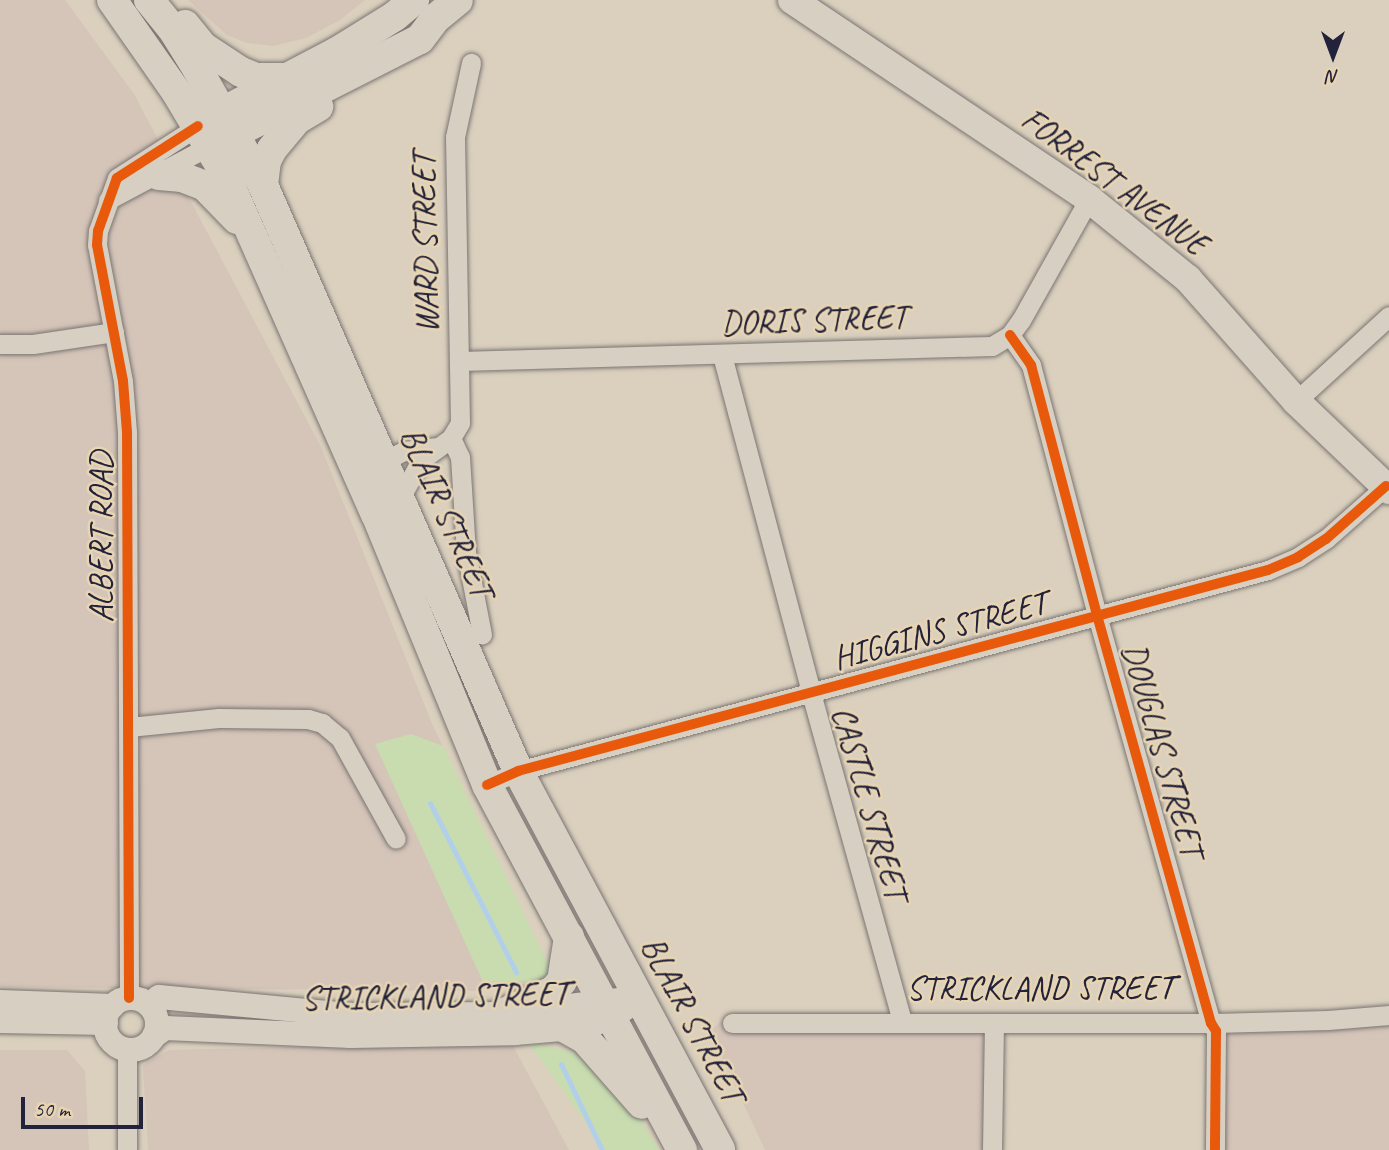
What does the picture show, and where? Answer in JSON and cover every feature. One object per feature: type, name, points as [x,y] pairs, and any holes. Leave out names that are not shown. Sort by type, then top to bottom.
[{"type":"main road","points":[[112,0],[216,129]]},
{"type":"main road","points":[[149,0],[172,28],[216,129]]},
{"type":"main road","points":[[165,0],[203,47],[230,65],[256,78],[286,78]]},
{"type":"main road","points":[[216,129],[286,78],[337,52],[414,0]]},
{"type":"main road","points":[[263,185],[266,161],[296,120],[420,39],[436,19],[458,0]]},
{"type":"main road","name":"FORREST AVENUE","points":[[792,0],[1089,199],[1188,279],[1296,401],[1387,488]]},
{"type":"main road","points":[[216,129],[420,39]]},
{"type":"main road","name":"BLAIR STREET","points":[[216,129],[263,185],[384,461],[390,510],[487,785],[682,1150]]},
{"type":"main road","name":"BLAIR STREET","points":[[216,129],[254,237],[518,771],[720,1150]]},
{"type":"main road","points":[[159,175],[183,177],[205,186],[254,237]]},
{"type":"main road","points":[[502,1014],[553,991],[562,981],[569,937]]},
{"type":"main road","points":[[567,1029],[585,1039],[625,1082],[638,1101],[664,1116]]},
{"type":"street","name":"WARD STREET","points":[[471,63],[455,137],[460,361],[450,436],[460,457],[466,552],[482,634]]},
{"type":"street","points":[[108,200],[159,175],[216,129]]},
{"type":"street","name":"ALBERT ROAD","points":[[124,1008],[129,727],[127,432],[114,332],[97,246],[101,218],[117,178],[216,129]]},
{"type":"street","points":[[1010,335],[1089,199]]},
{"type":"street","points":[[1296,401],[1389,316]]},
{"type":"street","points":[[0,344],[33,344],[114,332]]},
{"type":"street","name":"DORIS STREET","points":[[460,361],[992,346],[1010,335]]},
{"type":"street","name":"DOUGLAS STREET","points":[[1010,335],[1031,365],[1097,615],[1211,1023],[1216,1031],[1215,1150]]},
{"type":"street","name":"CASTLE STREET","points":[[722,355],[811,693],[902,1021]]},
{"type":"street","points":[[384,461],[404,451],[450,436]]},
{"type":"street","points":[[390,510],[421,460],[450,436]]},
{"type":"street","name":"HIGGINS STREET","points":[[487,785],[518,771],[1268,570],[1298,557],[1326,540],[1387,488]]},
{"type":"street","points":[[129,727],[219,718],[308,719],[322,723],[340,738],[396,839]]},
{"type":"street","name":"STRICKLAND STREET","points":[[0,1021],[124,1008],[159,997],[351,1015],[502,1014],[607,1009]]},
{"type":"street","name":"STRICKLAND STREET","points":[[127,1049],[140,1048],[165,1028],[351,1036],[567,1029],[607,1009],[639,999]]},
{"type":"street","name":"STRICKLAND STREET","points":[[0,1002],[124,1008]]},
{"type":"street","points":[[127,1150],[127,1049],[111,1040],[124,1008],[156,1016],[154,1036]]},
{"type":"street","name":"STRICKLAND STREET","points":[[732,1023],[1211,1023],[1389,1015]]},
{"type":"street","points":[[992,1150],[994,1023]]},
{"type":"shaded area","points":[[0,0],[65,0],[134,94],[321,447],[433,726],[544,957],[525,982],[475,991],[0,987]]},
{"type":"shaded area","points":[[188,0],[365,0],[340,20],[306,38],[273,46],[247,43],[227,35]]},
{"type":"shaded area","points":[[990,1016],[996,1150],[765,1150],[710,1032],[720,1022]]},
{"type":"shaded area","points":[[1389,1020],[1389,1150],[1219,1150],[1222,1029]]},
{"type":"shaded area","points":[[511,1042],[569,1150],[148,1150],[143,1065],[169,1050]]},
{"type":"shaded area","points":[[0,1050],[67,1050],[85,1071],[89,1150],[0,1150]]},
{"type":"green space","points":[[411,734],[443,746],[556,980],[483,982],[375,744]]},
{"type":"green space","points":[[527,1041],[575,1053],[619,1084],[659,1150],[605,1150]]},
{"type":"waterway","points":[[430,803],[516,972]]},
{"type":"waterway","points":[[561,1064],[602,1150]]},
{"type":"cycle path","points":[[129,998],[127,432],[123,381],[97,245],[98,231],[117,178],[198,126]]},
{"type":"cycle path","points":[[1010,335],[1031,365],[1097,615],[1211,1023],[1216,1031],[1215,1150]]},
{"type":"cycle path","points":[[487,785],[518,771],[1268,570],[1298,557],[1326,539],[1386,486]]}]
